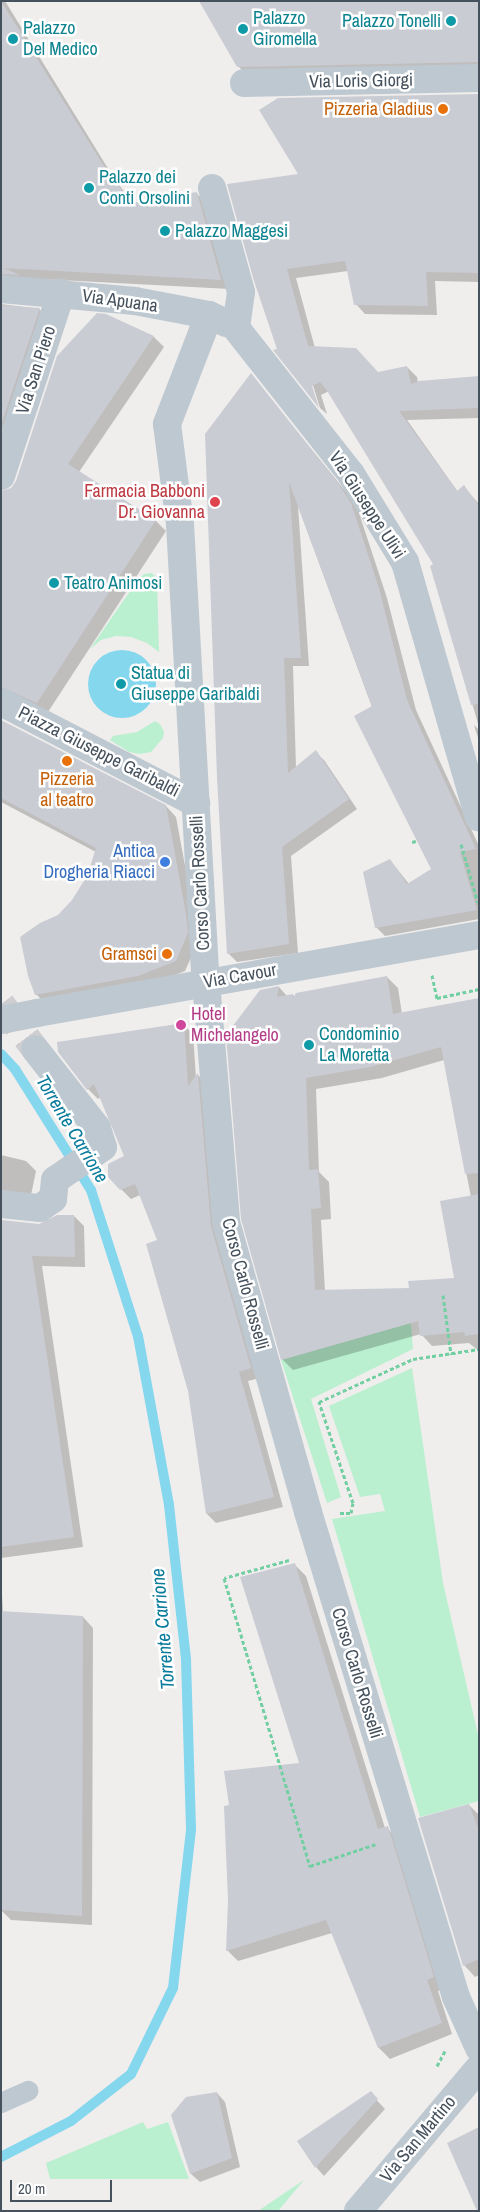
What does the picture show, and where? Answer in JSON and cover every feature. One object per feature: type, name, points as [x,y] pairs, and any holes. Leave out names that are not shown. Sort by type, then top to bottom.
[{"type":"street","name":"Via Loris Giorgi","points":[[244,83],[479,78]]},
{"type":"street","points":[[212,188],[241,292],[236,328]]},
{"type":"street","name":"Via Apuana","points":[[1,289],[135,301],[209,315],[236,328]]},
{"type":"street","name":"Via San Piero","points":[[1,476],[60,293]]},
{"type":"street","name":"Corso Carlo Rosselli","points":[[209,315],[167,424],[180,524],[206,982],[226,1222],[308,1512],[467,1995],[479,2048]]},
{"type":"street","name":"Via Giuseppe Ulivi","points":[[236,328],[350,474],[405,562],[469,826]]},
{"type":"street","name":"Piazza Giuseppe Garibaldi","points":[[1,702],[196,803]]},
{"type":"street","name":"Via Cavour","points":[[1,1020],[206,982],[479,936]]},
{"type":"street","points":[[1,1204],[40,1208],[53,1199],[55,1180],[100,1138],[35,1049]]},
{"type":"street","name":"Via San Martino","points":[[358,2211],[479,2068]]},
{"type":"lane","points":[[1,2103],[28,2091]]},
{"type":"path","points":[[469,826],[478,904]]},
{"type":"path","points":[[431,970],[437,998],[479,989]]},
{"type":"path","points":[[443,1295],[451,1354]]},
{"type":"path","points":[[336,1514],[351,1513],[353,1502],[320,1402],[413,1359],[479,1349]]},
{"type":"path","points":[[291,1559],[224,1578],[310,1866],[378,1844]]},
{"type":"green space","points":[[152,573],[157,578],[159,652],[147,643],[131,637],[116,636],[101,640],[90,649],[137,581],[144,574]]},
{"type":"green space","points":[[155,721],[160,724],[164,732],[163,738],[151,752],[140,754],[129,752],[110,740],[113,736],[137,732]]},
{"type":"green space","points":[[411,1323],[413,1349],[311,1399],[341,1497],[327,1503],[281,1360]]},
{"type":"green space","points":[[412,1368],[443,1583],[479,1739],[479,1801],[420,1817],[332,1519],[385,1511],[380,1494],[360,1497],[329,1406]]},
{"type":"green space","points":[[143,2122],[147,2129],[168,2122],[189,2179],[50,2179],[46,2163]]},
{"type":"green space","points":[[304,2180],[278,2211],[258,2211]]},
{"type":"water","points":[[122,650],[135,652],[146,660],[154,671],[156,684],[154,697],[146,708],[135,716],[122,718],[109,716],[98,708],[90,697],[88,684],[90,671],[98,660],[109,652]]},
{"type":"building","points":[[1,1],[102,163],[131,203],[197,192],[221,280],[4,268],[20,275],[1,274]]},
{"type":"building","points":[[199,1],[479,1],[479,62],[237,67]]},
{"type":"building","points":[[479,94],[479,273],[426,272],[428,306],[354,305],[345,261],[287,269],[308,346],[356,348],[378,372],[407,366],[411,384],[419,381],[479,376],[478,408],[399,411],[457,491],[464,485],[479,506],[479,704],[471,705],[430,566],[433,564],[326,389],[320,382],[312,386],[319,408],[273,350],[277,349],[254,281],[227,184],[298,174],[259,110],[278,98]]},
{"type":"building","points":[[1,305],[40,308],[1,425]]},
{"type":"building","points":[[97,313],[106,314],[154,336],[68,464],[156,520],[37,703],[1,687],[1,491],[11,488],[16,481],[57,356]]},
{"type":"building","points":[[251,373],[338,483],[351,503],[379,588],[407,700],[476,849],[460,852],[477,910],[375,928],[363,872],[390,859],[407,884],[431,869],[354,716],[372,706],[289,482],[301,658],[284,658],[288,773],[316,750],[349,799],[282,847],[289,944],[227,954],[217,778],[205,434]]},
{"type":"building","points":[[1,720],[166,805],[188,933],[176,961],[138,976],[35,995],[28,976],[20,937],[40,923],[58,915],[72,900],[87,876],[96,848],[1,798]]},
{"type":"building","points":[[387,976],[393,1014],[479,998],[479,1173],[465,1174],[441,1047],[370,1067],[306,1078],[309,1170],[318,1169],[321,1208],[311,1209],[315,1290],[409,1288],[408,1281],[454,1278],[440,1201],[479,1194],[479,1334],[465,1336],[464,1332],[420,1336],[418,1321],[281,1360],[241,1219],[226,1035],[260,990],[279,986],[277,997],[293,994],[293,998],[296,993]]},
{"type":"building","points":[[184,1023],[188,1086],[198,1073],[211,1226],[251,1368],[239,1372],[274,1497],[206,1514],[188,1391],[146,1244],[157,1240],[135,1184],[120,1190],[108,1177],[108,1164],[124,1156],[94,1084],[87,1090],[58,1052],[57,1042]]},
{"type":"building","points":[[57,1215],[74,1215],[75,1257],[32,1256],[74,1537],[1,1547],[1,1220],[39,1224]]},
{"type":"building","points":[[295,1563],[378,1829],[388,1826],[434,1977],[427,1980],[442,2023],[378,2048],[326,1920],[226,1951],[228,1900],[224,1806],[229,1805],[224,1771],[299,1763],[240,1577]]},
{"type":"building","points":[[1,1611],[83,1616],[82,1916],[1,1910]]},
{"type":"building","points":[[469,1804],[479,1831],[479,1959],[463,1966],[418,1818]]},
{"type":"building","points":[[371,2091],[378,2099],[315,2168],[297,2141]]},
{"type":"building","points":[[217,2092],[232,2158],[190,2174],[171,2115],[186,2097]]},
{"type":"building","points":[[479,2127],[479,2211],[477,2211],[447,2143]]},
{"type":"waterway","name":"Torrente Carrione","points":[[1,1054],[15,1069],[91,1190],[138,1336],[169,1505],[186,1660],[191,1830],[173,1988],[131,2074],[71,2121],[1,2157]]},
{"type":"tunnel","points":[[1,1004],[35,1049]]},
{"type":"place","name":"Palazzo Tonelli","points":[[451,21]]},
{"type":"place","name":"Palazzo Giromella","points":[[243,29]]},
{"type":"place","name":"Palazzo Del Medico","points":[[13,39]]},
{"type":"place","name":"Pizzeria Gladius","points":[[443,109]]},
{"type":"place","name":"Palazzo dei Conti Orsolini","points":[[89,188]]},
{"type":"place","name":"Palazzo Maggesi","points":[[165,231]]},
{"type":"place","name":"Farmacia Babboni Dr. Giovanna","points":[[215,502]]},
{"type":"place","name":"Teatro Animosi","points":[[54,583]]},
{"type":"place","name":"Statua di Giuseppe Garibaldi","points":[[121,684]]},
{"type":"place","name":"Pizzeria al teatro","points":[[67,761]]},
{"type":"place","name":"Antica Drogheria Riacci","points":[[165,862]]},
{"type":"place","name":"Gramsci","points":[[167,954]]},
{"type":"place","name":"Hotel Michelangelo","points":[[181,1025]]},
{"type":"place","name":"Condominio La Moretta","points":[[309,1045]]}]
